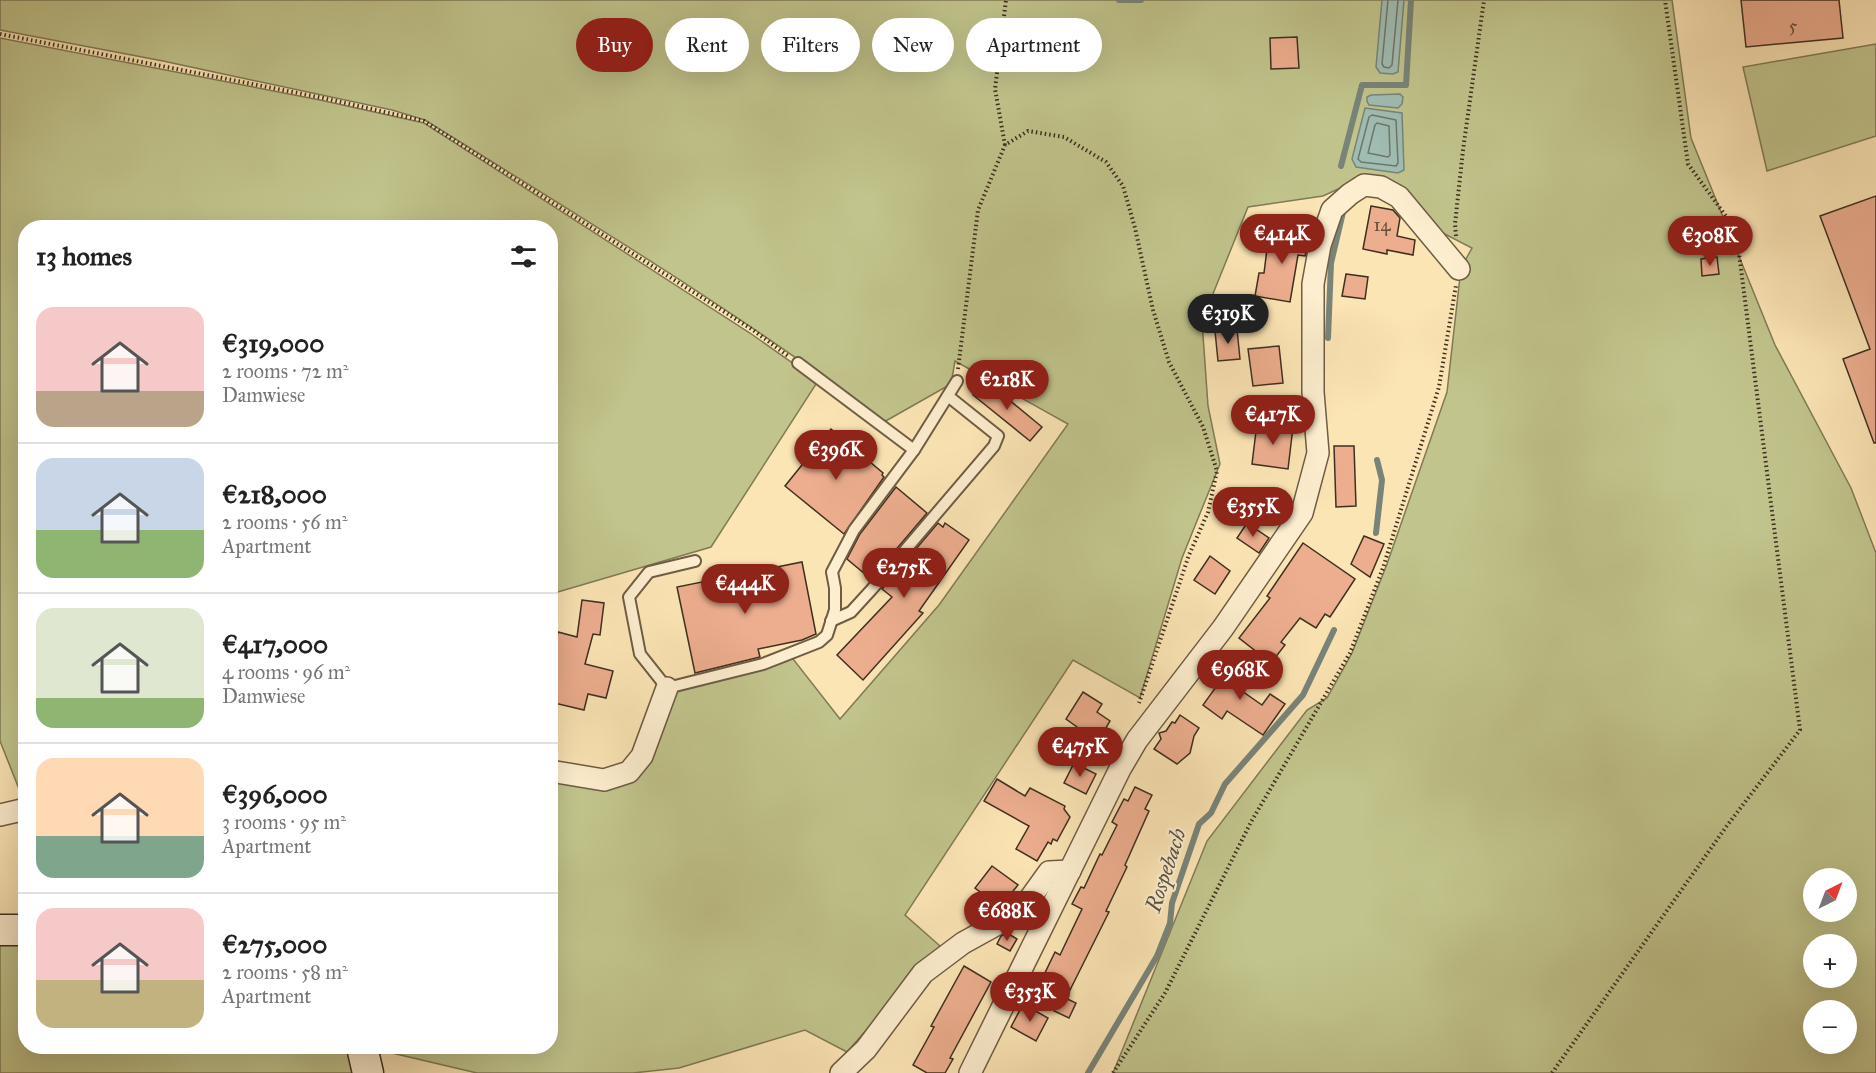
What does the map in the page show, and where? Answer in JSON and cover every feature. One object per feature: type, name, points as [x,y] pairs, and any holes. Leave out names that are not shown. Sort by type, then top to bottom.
[{"type":"street","points":[[970,1073],[1120,768],[1137,740],[1223,628],[1302,513],[1318,453],[1313,392],[1313,284],[1320,244],[1332,210],[1364,185],[1381,187],[1399,197],[1459,269]]},
{"type":"street","points":[[558,772],[604,780],[629,772],[642,756],[667,688]]},
{"type":"street","points":[[0,815],[18,811]]},
{"type":"street","points":[[841,1073],[866,1049],[923,973],[963,944],[1021,911],[1050,872],[1070,871]]},
{"type":"street","points":[[0,930],[18,930]]},
{"type":"street","points":[[364,1054],[368,1073]]},
{"type":"lane","points":[[798,363],[914,450]]},
{"type":"lane","points":[[695,561],[649,572],[629,597],[640,654],[667,688],[763,664],[819,642],[827,635],[835,610],[832,572],[854,530],[914,450],[957,381]]},
{"type":"lane","points":[[831,621],[851,612],[994,446],[998,436],[948,396]]},
{"type":"path","points":[[1005,146],[995,89],[1006,0]]},
{"type":"path","points":[[1113,1073],[1165,993],[1251,822],[1350,653],[1383,568],[1439,387],[1459,269],[1455,224],[1484,0]]},
{"type":"path","points":[[1552,1073],[1726,827],[1800,730],[1736,230],[1688,164],[1665,0]]},
{"type":"path","points":[[0,34],[277,88],[424,121],[753,330],[798,363]]},
{"type":"path","points":[[957,381],[978,210],[1005,146],[1028,130],[1064,137],[1106,162],[1123,186],[1153,310],[1169,362],[1203,427],[1217,471],[1208,512],[1189,555],[1138,704]]},
{"type":"green space","points":[[0,0],[1672,0],[1691,138],[1775,345],[1851,488],[1876,553],[1876,1073],[1113,1073],[1207,841],[1307,710],[1327,698],[1352,653],[1387,564],[1447,392],[1461,268],[1472,248],[1439,231],[1362,178],[1323,196],[1248,207],[1202,321],[1208,406],[1220,464],[1182,558],[1140,698],[1073,660],[905,915],[940,946],[847,1052],[805,1030],[679,1068],[633,1073],[477,1073],[396,1054],[558,1054],[558,774],[631,774],[669,689],[790,655],[840,719],[939,605],[1068,424],[955,361],[951,384],[884,422],[829,381],[715,303],[600,229],[425,120],[392,110],[163,61],[0,30]]},
{"type":"green space","points":[[0,38],[320,100],[424,123],[750,333],[818,381],[711,547],[558,592],[558,220],[18,220],[18,786],[0,741]]},
{"type":"green space","points":[[1876,44],[1876,136],[1767,171],[1743,67]]},
{"type":"green space","points":[[0,938],[18,938],[18,1054],[355,1054],[360,1073],[0,1073]]},
{"type":"water","points":[[1382,0],[1404,0],[1398,72],[1393,74],[1380,73],[1376,67]]},
{"type":"water","points":[[1400,94],[1403,97],[1402,104],[1398,108],[1369,105],[1367,101],[1367,97],[1371,95]]},
{"type":"water","points":[[1365,108],[1402,113],[1404,170],[1398,173],[1356,167],[1352,159]]},
{"type":"building","points":[[1741,0],[1839,0],[1843,38],[1746,47]]},
{"type":"building","points":[[1297,37],[1299,68],[1271,69],[1270,38]]},
{"type":"building","points":[[1876,196],[1876,443],[1874,443],[1843,359],[1870,349],[1820,216]]},
{"type":"building","points":[[1371,206],[1393,210],[1400,218],[1397,236],[1415,240],[1413,255],[1387,250],[1387,254],[1363,249]]},
{"type":"building","points":[[1301,229],[1312,230],[1305,256],[1298,255],[1290,302],[1255,296],[1259,273],[1264,273],[1269,233],[1301,237]]},
{"type":"building","points":[[1717,257],[1719,274],[1702,276],[1701,259]]},
{"type":"building","points":[[1346,274],[1368,277],[1365,299],[1342,296]]},
{"type":"building","points":[[1237,329],[1240,359],[1218,361],[1215,331]]},
{"type":"building","points":[[1279,346],[1283,383],[1253,386],[1248,349]]},
{"type":"building","points":[[985,380],[1042,427],[1030,441],[973,395]]},
{"type":"building","points":[[1257,423],[1293,427],[1288,469],[1252,464]]},
{"type":"building","points":[[831,429],[883,473],[884,477],[844,534],[785,486]]},
{"type":"building","points":[[1334,446],[1354,446],[1356,506],[1336,507]]},
{"type":"building","points":[[896,487],[927,513],[871,579],[847,559],[860,534]]},
{"type":"building","points":[[938,523],[943,527],[945,523],[969,540],[919,611],[923,613],[863,680],[837,655],[892,597],[882,589]]},
{"type":"building","points":[[1247,523],[1269,538],[1259,553],[1237,538]]},
{"type":"building","points":[[1364,536],[1384,544],[1370,577],[1351,564]]},
{"type":"building","points":[[1303,543],[1355,579],[1330,617],[1325,614],[1316,628],[1300,618],[1281,642],[1285,645],[1271,663],[1239,638],[1270,598],[1267,596]]},
{"type":"building","points":[[1210,556],[1230,571],[1215,594],[1194,580]]},
{"type":"building","points":[[802,562],[816,634],[802,640],[758,649],[760,657],[695,673],[677,587]]},
{"type":"building","points":[[582,600],[604,603],[600,635],[593,634],[585,664],[613,671],[606,698],[588,694],[584,710],[558,704],[558,632],[577,637]]},
{"type":"building","points":[[1221,660],[1240,673],[1232,684],[1262,705],[1270,694],[1285,704],[1263,735],[1227,711],[1222,719],[1203,705],[1216,687],[1207,680]]},
{"type":"building","points":[[1083,692],[1102,704],[1097,712],[1110,721],[1097,743],[1066,719]]},
{"type":"building","points":[[1180,715],[1199,728],[1194,736],[1190,753],[1177,764],[1154,749],[1161,739],[1159,733],[1166,731]]},
{"type":"building","points":[[1074,763],[1096,774],[1086,794],[1064,783]]},
{"type":"building","points":[[997,779],[1025,796],[1030,788],[1065,806],[1064,809],[1070,817],[1057,841],[1053,839],[1051,844],[1048,842],[1037,861],[1016,849],[1029,826],[984,801]]},
{"type":"building","points":[[1135,787],[1152,795],[1145,809],[1149,811],[1125,865],[1127,867],[1106,911],[1109,912],[1069,992],[1042,979],[1055,952],[1060,955],[1082,909],[1072,904],[1081,887],[1084,888],[1117,825],[1112,822],[1124,799],[1128,801]]},
{"type":"building","points":[[992,866],[1018,885],[1000,907],[975,888]]},
{"type":"building","points":[[1007,933],[1017,939],[1010,951],[997,944],[1001,936]]},
{"type":"building","points":[[964,966],[991,982],[950,1058],[953,1059],[945,1073],[927,1073],[913,1065],[934,1027],[931,1026]]},
{"type":"building","points":[[1061,996],[1076,1003],[1069,1018],[1054,1011]]},
{"type":"building","points":[[1023,1004],[1048,1018],[1036,1041],[1011,1027]]},
{"type":"waterway","points":[[1119,0],[1141,0]]},
{"type":"waterway","name":"Rospebach","points":[[1341,166],[1362,85],[1406,85],[1411,0]]},
{"type":"waterway","name":"Rospebach","points":[[1328,338],[1331,263],[1344,208]]},
{"type":"waterway","name":"Rospebach","points":[[1376,533],[1382,480],[1377,460]]},
{"type":"waterway","name":"Rospebach","points":[[1088,1073],[1157,956],[1170,923],[1172,903],[1199,824],[1211,813],[1225,784],[1303,695],[1334,630]]}]
